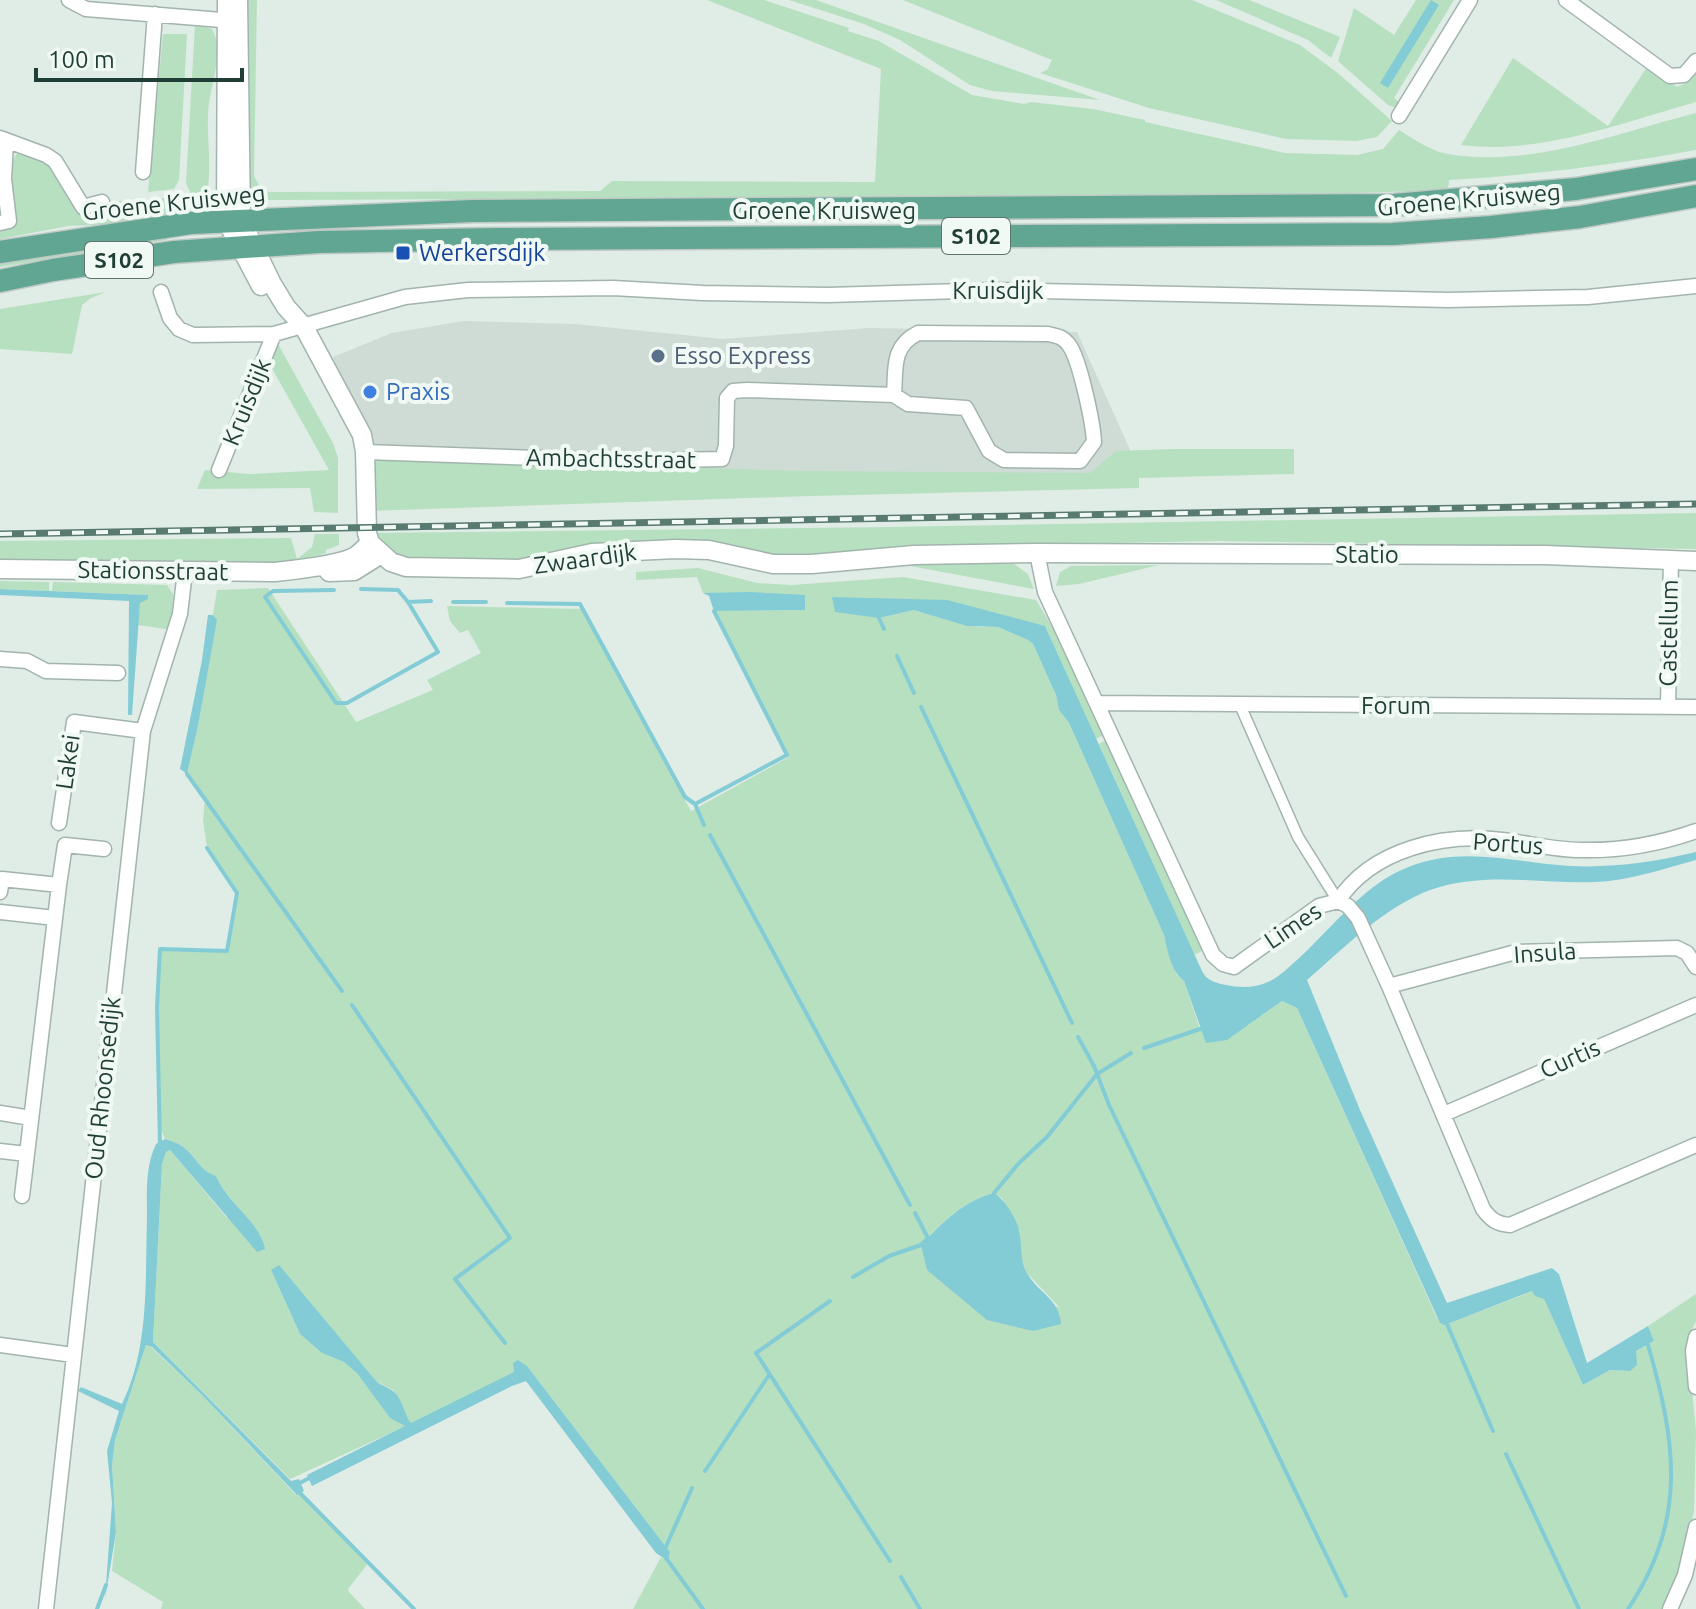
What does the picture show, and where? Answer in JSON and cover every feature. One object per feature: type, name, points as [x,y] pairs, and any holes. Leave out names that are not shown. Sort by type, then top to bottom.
[{"type":"main road","name":"Groene Kruisweg","points":[[0,252],[234,220],[486,211],[1394,205],[1576,189],[1696,169]]},
{"type":"main road","name":"Groene Kruisweg","points":[[0,281],[115,260],[246,246],[511,238],[1393,234],[1580,217],[1696,196]]},
{"type":"street","points":[[69,0],[86,9],[233,21]]},
{"type":"street","points":[[227,0],[233,21]]},
{"type":"street","points":[[238,0],[233,21],[234,220],[246,246],[286,307],[304,327],[362,435],[365,510],[375,548]]},
{"type":"street","points":[[1399,116],[1470,0]]},
{"type":"street","points":[[1566,0],[1670,76],[1684,75],[1695,63]]},
{"type":"street","points":[[143,172],[155,14]]},
{"type":"street","points":[[0,223],[9,221],[3,140],[55,161],[83,207],[102,202]]},
{"type":"street","name":"Kruisdijk","points":[[219,470],[276,334],[405,297],[468,290],[613,288],[828,295],[995,290],[1448,300],[1588,297],[1696,286]]},
{"type":"street","points":[[161,292],[170,318],[179,329],[193,335],[276,334]]},
{"type":"street","name":"Ambachtsstraat","points":[[365,452],[722,459],[726,446],[727,398],[733,391],[894,395],[908,404],[966,408],[989,451],[1004,460],[1080,461],[1094,442],[1093,425],[1072,348],[1062,337],[1048,334],[918,333],[907,339],[897,352],[894,395]]},
{"type":"street","name":"Zwaardijk","points":[[375,548],[391,562],[406,567],[493,571],[519,569],[592,553],[676,549],[709,550],[773,564],[914,555],[1037,553]]},
{"type":"street","name":"Stationsstraat","points":[[0,569],[251,572],[306,569],[345,560],[375,548]]},
{"type":"street","name":"Statio","points":[[1037,553],[1545,555],[1696,561]]},
{"type":"street","name":"Limes","points":[[1037,553],[1045,592],[1206,943],[1223,964],[1234,967],[1319,906],[1343,904],[1365,935],[1389,986],[1483,1209],[1499,1224],[1510,1225],[1696,1145]]},
{"type":"street","name":"Castellum","points":[[1668,706],[1671,560]]},
{"type":"street","name":"Oud Rhoonsedijk","points":[[46,1609],[143,731],[180,614],[185,571]]},
{"type":"street","points":[[0,659],[27,661],[46,671],[118,673]]},
{"type":"street","name":"Forum","points":[[1097,703],[1696,707]]},
{"type":"street","points":[[1240,705],[1298,837],[1343,904]]},
{"type":"street","name":"Lakei","points":[[59,823],[74,722],[143,731]]},
{"type":"street","name":"Portus","points":[[1343,904],[1348,885],[1376,864],[1406,850],[1433,843],[1498,839],[1579,850],[1621,849],[1667,841],[1696,831]]},
{"type":"street","points":[[22,1196],[65,845],[104,849]]},
{"type":"street","points":[[0,892],[2,879],[59,885]]},
{"type":"street","points":[[0,912],[55,918]]},
{"type":"street","name":"Insula","points":[[1389,986],[1516,952],[1677,948],[1687,953],[1696,967]]},
{"type":"street","name":"Curtis","points":[[1444,1114],[1696,1005]]},
{"type":"street","points":[[0,1113],[31,1118]]},
{"type":"street","points":[[0,1151],[27,1154]]},
{"type":"street","points":[[1696,1337],[1693,1351],[1696,1387]]},
{"type":"street","points":[[0,1345],[73,1355]]},
{"type":"street","points":[[1670,1609],[1685,1575],[1696,1527]]},
{"type":"shaded area","points":[[463,321],[575,324],[723,339],[869,328],[1077,332],[1136,463],[1119,484],[380,473],[333,357],[392,333]]},
{"type":"green space","points":[[242,0],[257,0],[254,176],[261,189],[269,192],[600,191],[612,181],[875,182],[881,69],[707,0],[764,0],[849,28],[848,31],[879,41],[972,95],[1024,104],[1031,102],[1093,109],[1285,153],[1357,155],[1383,149],[1399,130],[1443,153],[1506,157],[1571,147],[1696,113],[1696,150],[1573,169],[1449,180],[1448,190],[1260,196],[265,200],[257,198],[248,185]]},
{"type":"green space","points":[[789,0],[816,0],[1100,100],[992,91],[970,85],[900,40],[864,24]]},
{"type":"green space","points":[[903,0],[1192,0],[1300,45],[1339,74],[1392,121],[1377,137],[1356,141],[1286,139],[1149,108],[1040,73],[1047,70],[1052,60]]},
{"type":"green space","points":[[1216,0],[1249,0],[1340,37],[1331,58],[1308,40]]},
{"type":"green space","points":[[1416,0],[1454,0],[1394,98],[1402,104],[1394,107],[1338,61],[1354,8],[1394,35]]},
{"type":"green space","points":[[195,24],[212,29],[217,56],[208,114],[209,181],[204,201],[194,212],[186,183]]},
{"type":"green space","points":[[163,34],[187,34],[179,180],[174,189],[148,192]]},
{"type":"green space","points":[[1513,58],[1608,126],[1647,67],[1677,87],[1689,82],[1696,74],[1696,102],[1610,127],[1550,141],[1491,147],[1461,145]]},
{"type":"green space","points":[[18,152],[29,153],[48,165],[79,213],[119,201],[183,197],[183,215],[115,224],[68,226],[0,239],[7,181]]},
{"type":"green space","points":[[167,233],[167,240],[0,267],[0,260]]},
{"type":"green space","points":[[106,292],[82,305],[72,354],[0,349],[0,309]]},
{"type":"green space","points":[[278,344],[333,443],[338,458],[338,513],[314,512],[310,488],[197,489],[205,470],[249,474],[329,470],[269,363]]},
{"type":"green space","points":[[1294,449],[1294,474],[1139,478],[1139,488],[369,511],[369,468],[376,461],[813,471],[1090,473],[1116,451]]},
{"type":"green space","points":[[1696,513],[1696,549],[1219,541],[897,547],[783,557],[711,542],[575,546],[508,562],[416,560],[393,555],[382,547],[374,533],[889,527]]},
{"type":"green space","points":[[315,534],[339,534],[339,545],[326,550],[326,553],[287,564],[0,562],[0,541],[291,538],[297,559],[312,547]]},
{"type":"green space","points":[[901,561],[1014,564],[1028,574],[1034,589],[910,566],[892,566]]},
{"type":"green space","points":[[1159,565],[1079,584],[1056,586],[1060,572],[1071,566]]},
{"type":"green space","points":[[698,568],[757,583],[791,585],[903,577],[1036,600],[1060,640],[1103,735],[1096,739],[1045,626],[832,597],[879,618],[914,610],[978,627],[998,627],[1033,644],[1056,695],[1059,710],[1069,723],[1164,935],[1173,967],[1184,981],[1200,1029],[1247,1026],[1282,1001],[1297,1008],[1437,1318],[1445,1325],[1533,1291],[1544,1299],[1583,1385],[1610,1370],[1630,1371],[1636,1351],[1654,1341],[1648,1326],[1696,1294],[1696,1321],[1687,1341],[1696,1431],[1694,1511],[1681,1567],[1663,1609],[633,1609],[661,1557],[668,1561],[670,1552],[527,1366],[411,1424],[393,1390],[376,1381],[271,1270],[300,1334],[322,1353],[358,1372],[390,1418],[406,1426],[290,1479],[153,1342],[162,1164],[166,1152],[170,1150],[226,1217],[248,1221],[216,1176],[202,1168],[183,1147],[165,1139],[161,1129],[157,1007],[160,949],[226,951],[237,893],[207,848],[203,820],[205,799],[187,774],[216,620],[213,615],[217,590],[268,588],[356,722],[433,690],[427,680],[481,653],[468,630],[460,633],[450,621],[447,606],[581,609],[691,811],[789,757],[714,611],[805,610],[805,596],[703,593],[697,577],[636,580],[636,572]],"holes":[[[994,1193],[1002,1198],[1020,1231],[1021,1258],[1027,1273],[1060,1308],[921,1245],[945,1221],[972,1201]]]},
{"type":"green space","points":[[0,581],[49,582],[49,591],[0,589]]},
{"type":"green space","points":[[53,582],[167,585],[173,594],[172,630],[138,625],[140,602],[147,595],[52,591]]},
{"type":"green space","points":[[1106,740],[1202,951],[1194,955],[1099,744]]},
{"type":"green space","points":[[146,1345],[201,1394],[296,1495],[301,1492],[369,1562],[348,1589],[365,1609],[161,1609],[163,1602],[112,1571],[116,1532],[112,1465],[115,1440]]},
{"type":"water","points":[[1431,0],[1439,5],[1388,88],[1380,83]]},
{"type":"water","points":[[0,589],[148,595],[148,599],[140,603],[132,715],[128,715],[129,601],[0,595]]},
{"type":"water","points":[[703,593],[805,595],[805,610],[714,611],[709,596]]},
{"type":"water","points":[[832,597],[947,600],[1045,626],[1202,971],[1209,979],[1219,983],[1247,987],[1272,980],[1369,890],[1397,872],[1419,863],[1461,856],[1602,866],[1696,852],[1696,860],[1620,879],[1594,882],[1471,881],[1430,890],[1380,918],[1307,980],[1360,1110],[1447,1303],[1552,1268],[1559,1274],[1587,1363],[1648,1326],[1654,1341],[1636,1351],[1637,1365],[1630,1371],[1610,1370],[1583,1385],[1544,1299],[1535,1296],[1532,1291],[1445,1325],[1440,1323],[1297,1008],[1282,1001],[1227,1040],[1206,1043],[1184,981],[1173,966],[1164,935],[1069,723],[1059,710],[1056,695],[1033,644],[998,627],[967,626],[914,610],[879,618],[835,612]]},
{"type":"water","points":[[208,615],[213,615],[217,620],[187,774],[180,769]]},
{"type":"water","points":[[165,1139],[183,1147],[202,1168],[216,1176],[257,1230],[265,1249],[257,1252],[170,1150],[166,1152],[162,1164],[153,1342],[291,1481],[299,1479],[304,1491],[297,1495],[201,1394],[152,1347],[146,1345],[115,1440],[112,1465],[116,1532],[105,1599],[112,1503],[107,1451],[119,1411],[78,1391],[81,1387],[122,1404],[131,1382],[142,1336],[144,1312],[148,1171],[156,1144]]},
{"type":"water","points":[[994,1193],[1007,1205],[1017,1224],[1027,1273],[1057,1308],[1061,1324],[1033,1331],[987,1320],[927,1270],[921,1245],[963,1207]]},
{"type":"water","points":[[279,1265],[376,1381],[397,1395],[411,1423],[514,1372],[513,1363],[518,1360],[527,1366],[670,1552],[668,1561],[656,1553],[526,1381],[312,1486],[307,1475],[405,1426],[390,1418],[357,1373],[344,1362],[322,1353],[300,1334],[271,1270]]},
{"type":"waterway","points":[[361,589],[398,590],[408,602],[431,601]]},
{"type":"waterway","points":[[334,590],[273,591],[265,597],[336,703],[347,703],[438,652],[408,602]]},
{"type":"waterway","points":[[453,602],[486,602]]},
{"type":"waterway","points":[[507,603],[580,604],[685,797],[695,804]]},
{"type":"waterway","points":[[704,825],[695,804],[787,755],[714,611]]},
{"type":"waterway","points":[[879,618],[884,629]]},
{"type":"waterway","points":[[897,656],[914,693]]},
{"type":"waterway","points":[[921,707],[1072,1023]]},
{"type":"waterway","points":[[187,774],[342,991]]},
{"type":"waterway","points":[[710,835],[910,1205]]},
{"type":"waterway","points":[[160,1145],[157,1007],[160,949],[227,951],[237,893],[207,848]]},
{"type":"waterway","points":[[352,1005],[510,1238],[455,1279],[505,1343]]},
{"type":"waterway","points":[[1144,1048],[1200,1029]]},
{"type":"waterway","points":[[1078,1037],[1346,1596]]},
{"type":"waterway","points":[[994,1193],[1018,1164],[1047,1137],[1097,1074],[1131,1053]]},
{"type":"waterway","points":[[853,1277],[889,1256],[921,1245],[928,1238],[915,1213]]},
{"type":"waterway","points":[[830,1301],[756,1353],[890,1561]]},
{"type":"waterway","points":[[1447,1324],[1493,1431]]},
{"type":"waterway","points":[[1628,1609],[1647,1576],[1660,1544],[1668,1512],[1671,1480],[1665,1415],[1648,1345]]},
{"type":"waterway","points":[[705,1471],[769,1375]]},
{"type":"waterway","points":[[1506,1454],[1579,1609]]},
{"type":"waterway","points":[[296,1485],[313,1476]]},
{"type":"waterway","points":[[664,1551],[692,1488]]},
{"type":"waterway","points":[[298,1491],[414,1609]]},
{"type":"waterway","points":[[666,1558],[703,1609]]},
{"type":"waterway","points":[[901,1577],[920,1609]]},
{"type":"waterway","points":[[97,1609],[106,1585]]},
{"type":"railway","points":[[0,534],[1696,504]]},
{"type":"place","name":"Werkersdijk","points":[[403,253]]},
{"type":"place","name":"Esso Express","points":[[658,356]]},
{"type":"place","name":"Praxis","points":[[370,392]]}]
